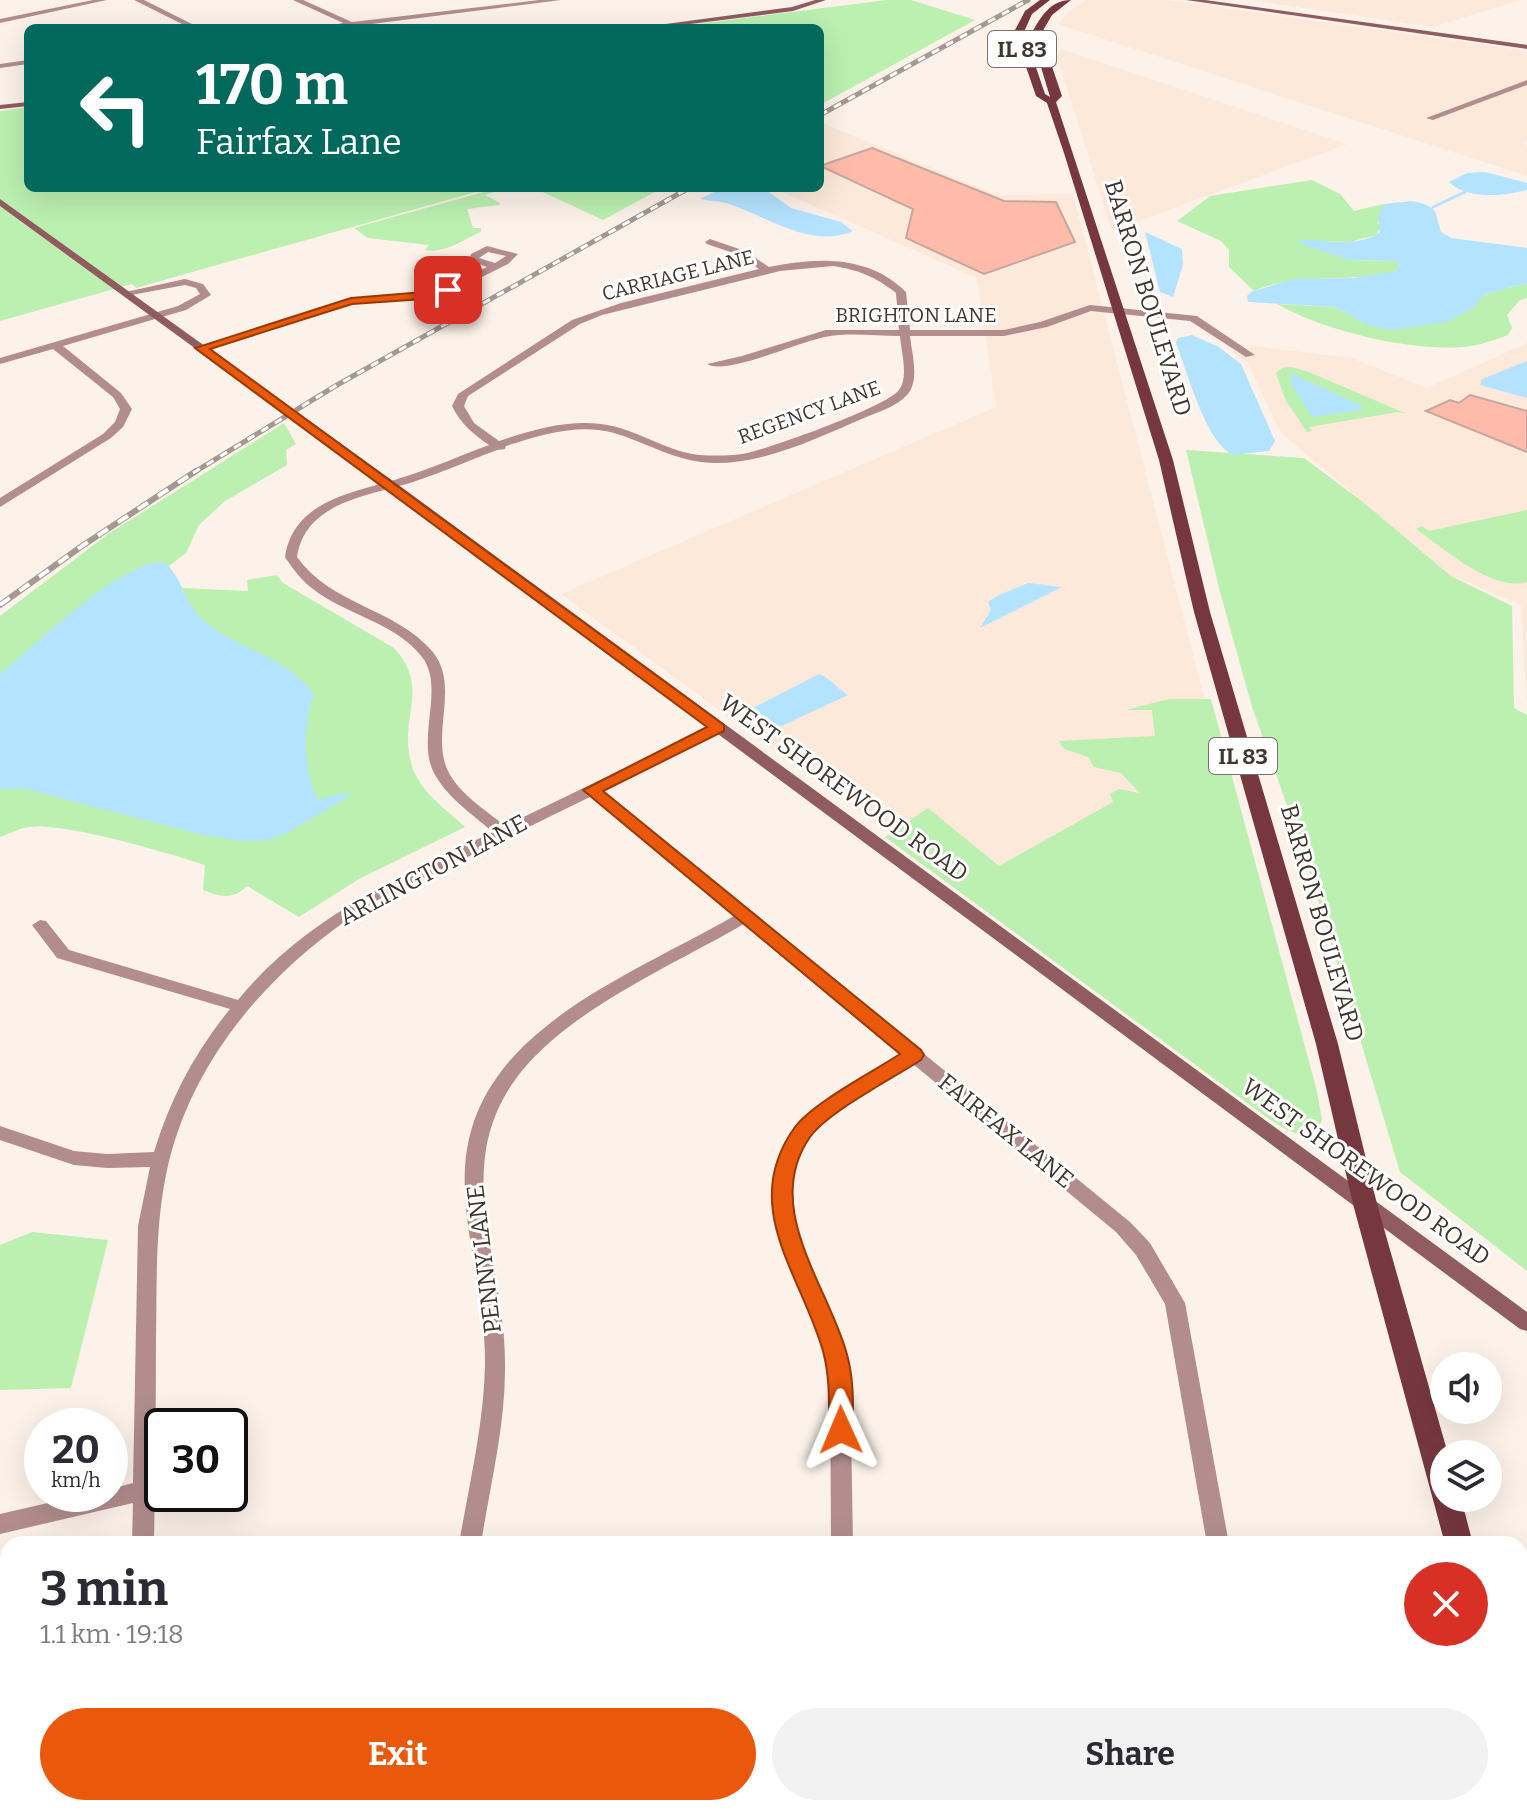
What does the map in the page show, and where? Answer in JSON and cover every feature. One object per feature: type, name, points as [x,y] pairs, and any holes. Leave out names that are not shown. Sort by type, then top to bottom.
[{"type":"main road","points":[[672,24],[793,9],[822,0]]},
{"type":"main road","name":"BARRON BOULEVARD","points":[[1046,0],[1028,13],[1019,32],[1041,96],[1051,101],[1089,205],[1143,376],[1195,572],[1202,612],[1327,1044],[1365,1204],[1431,1440]]},
{"type":"main road","name":"BARRON BOULEVARD","points":[[1051,101],[1057,96],[1036,34],[1048,13],[1067,0]]},
{"type":"main road","points":[[1190,0],[1527,45]]},
{"type":"main road","points":[[1227,0],[1527,45]]},
{"type":"main road","points":[[0,107],[24,104]]},
{"type":"main road","name":"WEST SHOREWOOD ROAD","points":[[0,202],[389,484],[1527,1323]]},
{"type":"main road","points":[[1451,1512],[1457,1536]]},
{"type":"street","points":[[0,21],[103,0]]},
{"type":"street","points":[[138,0],[188,24]]},
{"type":"street","points":[[297,0],[350,24]]},
{"type":"street","points":[[455,0],[478,9]]},
{"type":"street","points":[[360,24],[557,0]]},
{"type":"street","points":[[22,16],[33,22]]},
{"type":"street","points":[[0,66],[24,63]]},
{"type":"street","points":[[1430,118],[1527,82]]},
{"type":"street","points":[[710,242],[742,253],[768,271]]},
{"type":"street","name":"CARRIAGE LANE","points":[[501,447],[473,429],[462,417],[458,406],[463,394],[576,322],[598,313],[768,271],[818,264],[840,265],[879,275],[901,292],[906,332]]},
{"type":"street","points":[[201,348],[351,301],[424,296],[448,290],[494,266]]},
{"type":"street","points":[[0,361],[182,308],[206,295],[204,290],[185,282],[128,295]]},
{"type":"street","name":"BRIGHTON LANE","points":[[712,364],[744,359],[826,333],[1004,333],[1043,325],[1090,308],[1193,318],[1253,354]]},
{"type":"street","name":"REGENCY LANE","points":[[503,832],[449,785],[440,770],[432,738],[437,678],[431,659],[409,638],[307,580],[291,557],[292,543],[299,530],[315,514],[340,501],[543,432],[599,427],[646,439],[668,452],[728,459],[756,455],[887,404],[903,393],[909,381],[906,332]]},
{"type":"street","points":[[0,503],[107,436],[118,428],[124,417],[124,403],[117,395],[55,345]]},
{"type":"street","name":"ARLINGTON LANE","points":[[143,1536],[148,1226],[160,1159],[175,1110],[218,1034],[267,977],[333,921],[395,884],[719,728]]},
{"type":"street","name":"FAIRFAX LANE","points":[[591,790],[1123,1227],[1160,1274],[1175,1303],[1217,1536]]},
{"type":"street","name":"PENNY LANE","points":[[471,1536],[494,1379],[495,1344],[473,1194],[475,1152],[483,1121],[520,1060],[562,1021],[745,917]]},
{"type":"street","points":[[40,925],[63,954],[242,1007]]},
{"type":"street","points":[[842,1536],[840,1372],[833,1346],[789,1235],[780,1200],[782,1174],[802,1133],[817,1117],[914,1055]]},
{"type":"street","points":[[0,1133],[74,1158],[107,1161],[160,1159]]},
{"type":"street","points":[[0,1524],[143,1491]]},
{"type":"shaded area","points":[[1087,0],[1167,0],[1527,51],[1527,140],[1522,143],[1527,145],[1527,176],[1058,24],[1069,11]]},
{"type":"shaded area","points":[[1249,0],[1520,0],[1433,27]]},
{"type":"shaded area","points":[[1061,49],[1347,144],[1112,231],[1057,56]]},
{"type":"shaded area","points":[[824,124],[997,195],[1073,194],[1317,1130],[1294,1132],[561,594],[996,407],[977,278],[782,192],[824,192]]},
{"type":"shaded area","points":[[1527,343],[1527,708],[1521,605],[1450,575],[1281,433],[1247,362],[1231,351],[1255,346],[1351,358],[1427,388]]},
{"type":"green space","points":[[887,0],[911,0],[975,20],[824,103],[824,24],[696,24]]},
{"type":"green space","points":[[24,108],[24,192],[476,192],[136,288],[132,284],[0,321],[0,111]]},
{"type":"green space","points":[[1312,180],[1340,194],[1354,211],[1384,204],[1378,223],[1381,228],[1376,235],[1350,242],[1299,241],[1350,260],[1396,261],[1400,265],[1396,271],[1360,277],[1290,281],[1254,291],[1229,267],[1229,250],[1221,241],[1177,221],[1210,196]]},
{"type":"green space","points":[[484,192],[494,192],[485,195],[500,203],[467,209],[473,228],[481,228],[481,232],[433,251],[425,250],[429,245],[368,238],[354,228]]},
{"type":"green space","points":[[543,192],[655,192],[603,220]]},
{"type":"green space","points":[[1527,283],[1527,298],[1520,300],[1507,315],[1512,328],[1508,335],[1486,343],[1450,348],[1372,338],[1320,323],[1277,304],[1335,307],[1363,322],[1391,330],[1451,319],[1475,307],[1478,299],[1486,294]]},
{"type":"green space","points":[[1292,367],[1407,414],[1398,412],[1309,427],[1312,431],[1307,432],[1285,399],[1276,373],[1282,368]]},
{"type":"green space","points":[[284,423],[296,444],[286,450],[287,465],[225,501],[199,525],[186,553],[169,566],[182,588],[248,591],[247,580],[277,575],[283,583],[394,648],[411,677],[408,749],[412,766],[427,792],[465,827],[359,879],[299,917],[247,886],[237,894],[226,896],[203,890],[205,865],[143,846],[45,827],[26,828],[0,837],[0,616],[108,534]]},
{"type":"green space","points":[[1186,450],[1304,458],[1363,502],[1451,576],[1512,606],[1514,708],[1527,715],[1527,1271],[1400,1172],[1303,850],[1252,707]]},
{"type":"green space","points":[[1527,510],[1527,582],[1498,581],[1483,575],[1416,529],[1421,526],[1429,531]]},
{"type":"green space","points":[[1169,699],[1211,699],[1317,1091],[1322,1120],[1317,1130],[1311,1125],[1305,1131],[1306,1137],[1269,1119],[885,837],[928,808],[999,866],[1113,802],[1110,794],[1119,789],[1140,793],[1121,773],[1094,767],[1088,757],[1064,749],[1059,741],[1155,736],[1152,710],[1126,710]]},
{"type":"green space","points":[[32,1232],[108,1240],[71,1388],[0,1390],[0,1245]]},
{"type":"water","points":[[1485,172],[1527,183],[1527,190],[1497,195],[1476,194],[1449,182],[1467,173]]},
{"type":"water","points":[[714,192],[769,192],[791,208],[841,222],[853,231],[837,236],[806,234],[728,204],[700,199]]},
{"type":"water","points":[[1412,201],[1431,207],[1441,232],[1451,238],[1527,248],[1527,283],[1486,294],[1475,307],[1446,322],[1391,330],[1368,325],[1335,307],[1248,302],[1247,296],[1251,292],[1293,279],[1354,278],[1396,271],[1400,265],[1396,261],[1350,260],[1304,245],[1298,240],[1350,242],[1370,237],[1380,232],[1378,217],[1384,204]]},
{"type":"water","points":[[1145,232],[1182,249],[1183,265],[1173,297],[1160,292]]},
{"type":"water","points":[[1192,335],[1219,347],[1241,364],[1275,441],[1269,451],[1233,455],[1214,436],[1198,405],[1176,343],[1178,338]]},
{"type":"water","points":[[1527,361],[1527,398],[1480,385],[1482,379]]},
{"type":"water","points":[[1290,373],[1362,406],[1360,410],[1312,417],[1292,386]]},
{"type":"water","points":[[163,562],[175,574],[201,618],[214,629],[289,670],[314,695],[306,733],[309,776],[318,799],[351,792],[345,799],[285,834],[264,841],[242,841],[203,835],[26,789],[0,789],[0,674],[101,590],[144,566]]},
{"type":"water","points":[[1028,583],[1062,587],[980,628],[991,610],[988,602]]},
{"type":"water","points":[[819,674],[848,695],[775,729],[749,710]]},
{"type":"building","points":[[872,148],[1004,201],[1056,202],[1075,242],[984,274],[906,238],[913,209],[824,168],[824,165]]},
{"type":"building","points":[[1470,395],[1527,411],[1527,452],[1426,411],[1450,400],[1459,403]]},
{"type":"waterway","points":[[1433,207],[1465,192]]},
{"type":"railway","points":[[824,113],[1028,0]]},
{"type":"railway","points":[[193,473],[337,385],[682,192]]},
{"type":"railway","points":[[0,605],[82,546],[196,471]]},
{"type":"route","points":[[448,290],[424,296],[351,301],[201,348],[719,728],[591,790],[914,1055],[817,1117],[802,1133],[782,1174],[780,1200],[789,1235],[833,1346],[840,1372],[841,1430]]}]
